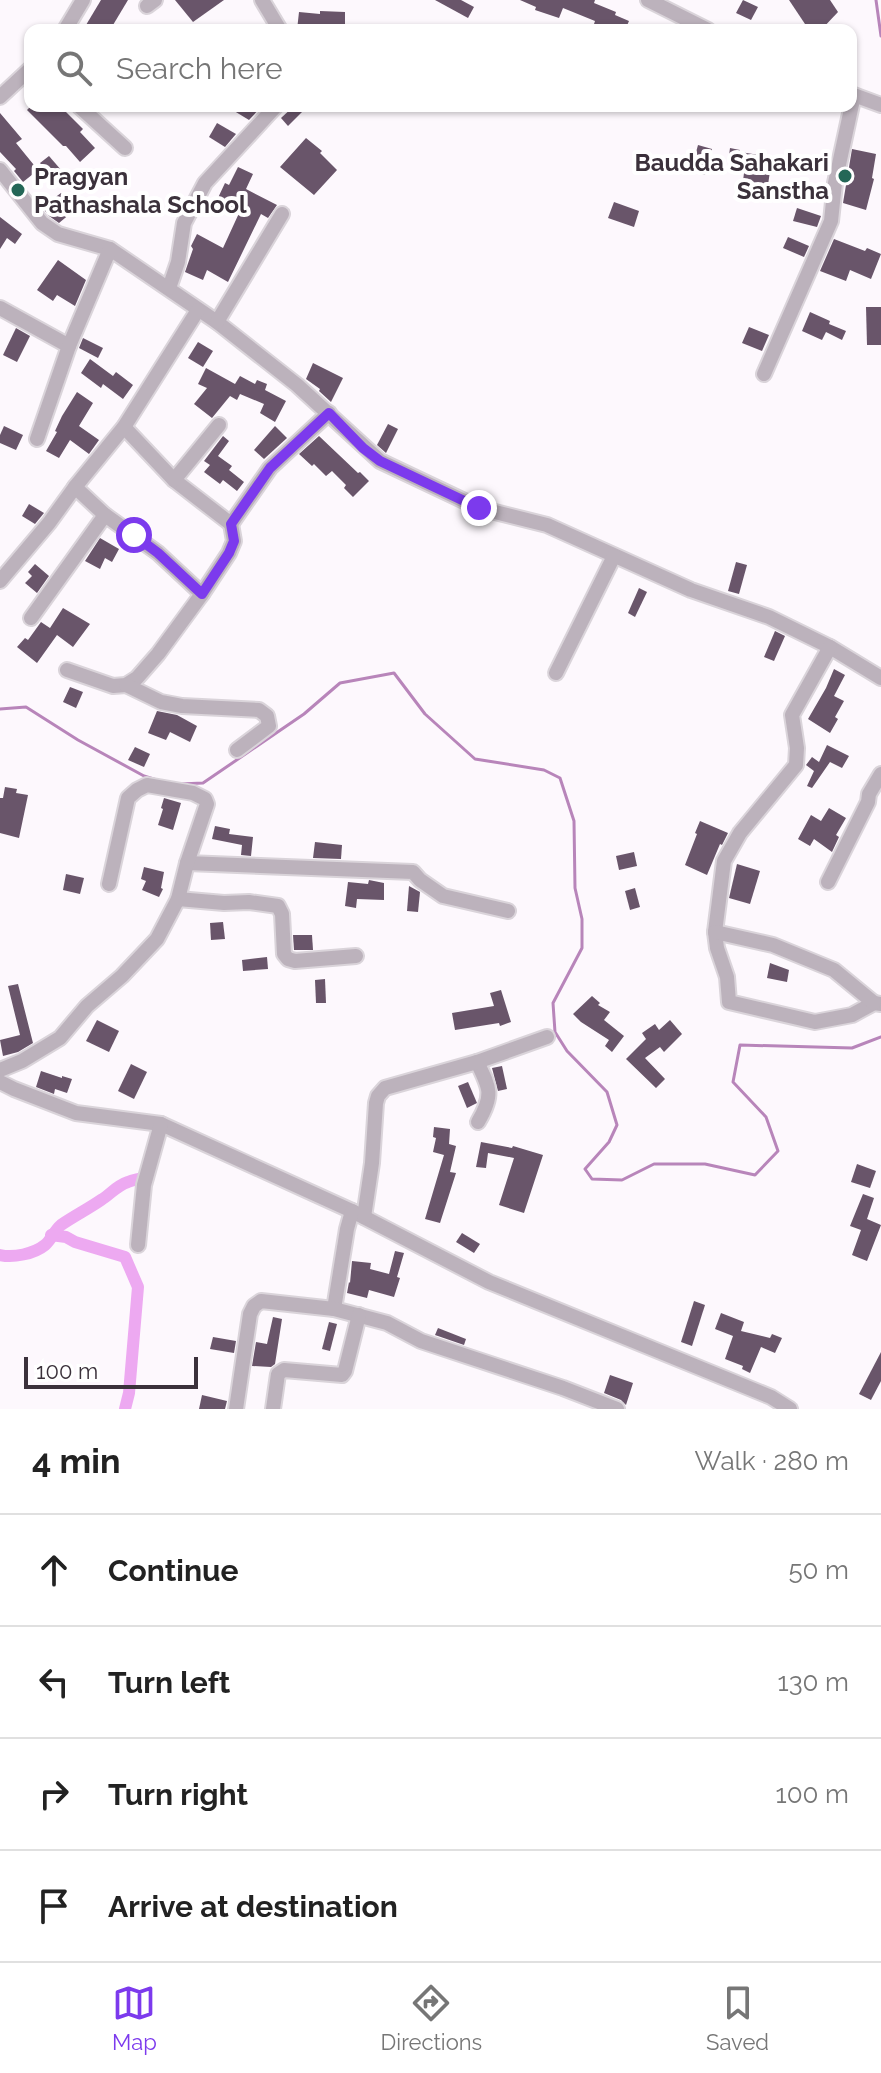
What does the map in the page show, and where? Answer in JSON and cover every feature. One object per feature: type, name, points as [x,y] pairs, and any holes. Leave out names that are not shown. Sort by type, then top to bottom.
[{"type":"street","points":[[69,24],[83,0]]},
{"type":"street","points":[[262,0],[276,24]]},
{"type":"street","points":[[648,0],[696,24]]},
{"type":"street","points":[[0,97],[24,75]]},
{"type":"street","points":[[857,96],[879,104]]},
{"type":"street","points":[[86,112],[125,148]]},
{"type":"street","points":[[169,288],[178,262],[184,223],[205,183],[270,112]]},
{"type":"street","points":[[764,374],[831,221],[849,112]]},
{"type":"street","points":[[0,170],[42,223],[58,234],[110,249],[169,288],[297,385],[380,461],[479,508],[547,525],[691,590],[769,617],[830,647],[881,678]]},
{"type":"street","points":[[217,322],[282,214]]},
{"type":"street","points":[[37,439],[69,346],[110,249]]},
{"type":"street","points":[[0,308],[69,346]]},
{"type":"street","points":[[0,581],[124,427],[198,310]]},
{"type":"street","points":[[231,524],[270,468],[329,413]]},
{"type":"street","points":[[174,480],[219,425]]},
{"type":"street","points":[[67,670],[113,686],[126,685],[137,678],[202,594],[234,541],[231,524],[174,480],[124,427]]},
{"type":"street","points":[[75,487],[105,515],[158,553],[202,594]]},
{"type":"street","points":[[31,618],[105,515]]},
{"type":"street","points":[[556,673],[614,556]]},
{"type":"street","points":[[715,932],[773,945],[834,970],[878,1004],[852,1015],[815,1022],[729,1002],[727,977],[717,948],[715,932],[724,861],[740,833],[796,765],[792,715],[830,647]]},
{"type":"street","points":[[126,685],[161,702],[182,706],[259,710],[267,716],[269,726],[237,750]]},
{"type":"street","points":[[828,882],[881,774]]},
{"type":"street","points":[[0,1070],[22,1061],[60,1038],[87,1006],[122,976],[157,939],[178,899],[207,804],[205,799],[193,793],[147,785],[137,790],[128,798],[109,884]]},
{"type":"street","points":[[187,863],[413,872],[443,896],[508,911]]},
{"type":"street","points":[[178,899],[278,906],[282,914],[284,954],[288,959],[356,956]]},
{"type":"street","points":[[334,1309],[347,1229],[358,1214],[378,1096],[385,1088],[477,1062],[547,1037]]},
{"type":"street","points":[[477,1062],[490,1092],[487,1106],[478,1122]]},
{"type":"street","points":[[0,1082],[76,1113],[161,1124],[358,1214],[489,1282],[771,1397],[790,1409]]},
{"type":"street","points":[[138,1245],[144,1185],[161,1124]]},
{"type":"street","points":[[236,1409],[250,1314],[261,1301],[334,1309],[387,1323],[421,1341],[617,1409]]},
{"type":"street","points":[[273,1409],[278,1374],[284,1370],[342,1375],[359,1315]]},
{"type":"building","points":[[101,0],[128,0],[114,24],[87,24]]},
{"type":"building","points":[[175,0],[224,0],[193,22]]},
{"type":"building","points":[[435,0],[461,0],[474,7],[468,18]]},
{"type":"building","points":[[520,0],[595,0],[594,3],[629,21],[628,24],[594,24],[595,21],[563,8],[559,18],[535,10],[536,7]]},
{"type":"building","points":[[743,0],[758,7],[751,20],[736,13]]},
{"type":"building","points":[[789,0],[830,0],[838,12],[827,24],[805,24]]},
{"type":"building","points":[[320,11],[345,12],[345,24],[298,24],[299,12],[320,14]]},
{"type":"building","points":[[29,112],[66,112],[83,129],[80,132],[95,148],[80,162]]},
{"type":"building","points":[[236,112],[256,112],[249,120]]},
{"type":"building","points":[[288,112],[302,112],[288,126],[281,118]]},
{"type":"building","points":[[0,113],[22,139],[16,143],[38,170],[23,182],[0,152]]},
{"type":"building","points":[[217,123],[236,134],[225,147],[209,137]]},
{"type":"building","points":[[306,138],[322,151],[320,153],[337,170],[314,195],[280,167]]},
{"type":"building","points":[[698,145],[712,149],[705,175],[691,171]]},
{"type":"building","points":[[730,148],[772,157],[768,185],[743,181],[745,165],[728,163]]},
{"type":"building","points":[[852,149],[876,154],[874,179],[866,210],[843,203]]},
{"type":"building","points":[[49,156],[68,178],[59,186],[40,163]]},
{"type":"building","points":[[238,167],[253,174],[246,189],[277,205],[268,218],[261,214],[228,282],[207,270],[203,280],[185,272],[193,249],[191,246],[197,234],[223,248],[240,211],[217,200]]},
{"type":"building","points":[[61,193],[67,201],[63,203],[71,213],[59,223],[42,207]]},
{"type":"building","points":[[614,202],[639,211],[634,227],[608,218]]},
{"type":"building","points":[[797,208],[821,216],[817,227],[793,221]]},
{"type":"building","points":[[0,217],[22,234],[15,244],[7,238],[0,249]]},
{"type":"building","points":[[788,237],[809,246],[804,257],[783,248]]},
{"type":"building","points":[[834,239],[881,254],[871,279],[850,270],[846,281],[820,271]]},
{"type":"building","points":[[58,260],[86,280],[75,306],[57,295],[53,301],[37,290]]},
{"type":"building","points":[[866,307],[881,307],[881,345],[867,345]]},
{"type":"building","points":[[810,312],[846,331],[842,340],[826,332],[822,340],[802,331]]},
{"type":"building","points":[[749,327],[769,335],[762,351],[742,343]]},
{"type":"building","points":[[16,328],[30,336],[17,362],[3,355]]},
{"type":"building","points":[[83,338],[103,348],[98,358],[79,348]]},
{"type":"building","points":[[198,342],[213,351],[203,367],[188,358]]},
{"type":"building","points":[[90,359],[113,376],[116,372],[133,385],[123,399],[81,373]]},
{"type":"building","points":[[313,363],[343,378],[331,402],[306,379]]},
{"type":"building","points":[[206,368],[235,384],[240,376],[255,384],[257,380],[267,384],[265,390],[286,401],[275,422],[260,413],[264,404],[240,394],[237,400],[230,396],[212,418],[194,404],[207,388],[198,384]]},
{"type":"building","points":[[77,392],[93,403],[79,426],[99,440],[89,454],[70,440],[59,458],[46,451]]},
{"type":"building","points":[[388,424],[398,429],[386,453],[377,445]]},
{"type":"building","points":[[4,426],[23,435],[16,450],[0,443]]},
{"type":"building","points":[[275,426],[287,438],[264,459],[254,450]]},
{"type":"building","points":[[223,436],[229,441],[218,456],[232,466],[229,470],[244,482],[237,491],[223,480],[220,484],[204,472],[210,465],[204,461]]},
{"type":"building","points":[[319,436],[369,481],[353,497],[332,471],[326,476],[299,454]]},
{"type":"building","points":[[29,504],[44,513],[35,524],[22,516]]},
{"type":"building","points":[[100,538],[119,549],[112,562],[105,558],[100,569],[85,561]]},
{"type":"building","points":[[736,562],[747,565],[739,594],[728,591]]},
{"type":"building","points":[[35,564],[49,576],[37,593],[25,583],[32,576],[28,572]]},
{"type":"building","points":[[639,588],[647,592],[635,617],[628,613]]},
{"type":"building","points":[[63,608],[90,624],[73,647],[57,635],[37,663],[17,647],[25,638],[28,640],[41,622],[50,628]]},
{"type":"building","points":[[775,631],[785,636],[774,661],[764,657]]},
{"type":"building","points":[[834,669],[845,675],[834,696],[844,701],[830,733],[808,719]]},
{"type":"building","points":[[70,687],[83,692],[76,708],[63,702]]},
{"type":"building","points":[[157,711],[177,715],[197,726],[190,742],[170,732],[166,740],[148,733]]},
{"type":"building","points":[[827,745],[849,756],[842,768],[830,762],[812,788],[807,786],[814,771],[806,765],[812,757],[819,762]]},
{"type":"building","points":[[135,747],[150,754],[144,767],[128,760]]},
{"type":"building","points":[[5,787],[28,795],[19,838],[0,833],[0,798],[3,798]]},
{"type":"building","points":[[164,798],[181,803],[173,830],[158,825]]},
{"type":"building","points":[[829,808],[846,818],[836,835],[839,837],[832,852],[814,839],[810,846],[798,839],[811,815],[821,821]]},
{"type":"building","points":[[700,821],[728,833],[707,875],[685,865]]},
{"type":"building","points":[[215,826],[230,829],[229,834],[253,837],[251,856],[241,855],[242,845],[212,839]]},
{"type":"building","points":[[315,842],[342,845],[341,859],[313,858]]},
{"type":"building","points":[[634,852],[637,866],[619,870],[616,856]]},
{"type":"building","points":[[737,864],[760,871],[750,904],[729,898]]},
{"type":"building","points":[[144,867],[164,872],[159,897],[142,890],[146,881],[141,879]]},
{"type":"building","points":[[66,874],[84,878],[80,894],[63,890]]},
{"type":"building","points":[[369,880],[384,883],[384,900],[357,899],[356,908],[345,906],[348,882],[368,884]]},
{"type":"building","points":[[409,886],[420,892],[418,912],[407,911]]},
{"type":"building","points":[[635,888],[640,907],[630,910],[625,891]]},
{"type":"building","points":[[223,922],[225,939],[211,940],[210,923]]},
{"type":"building","points":[[293,935],[312,935],[313,950],[294,950]]},
{"type":"building","points":[[267,957],[268,969],[243,971],[242,960]]},
{"type":"building","points":[[770,963],[789,970],[787,982],[767,978]]},
{"type":"building","points":[[325,979],[326,1003],[316,1003],[315,980]]},
{"type":"building","points":[[18,984],[33,1043],[3,1056],[0,1040],[20,1035],[8,986]]},
{"type":"building","points":[[501,990],[511,1022],[500,1026],[499,1023],[455,1030],[452,1013],[494,1006],[490,993]]},
{"type":"building","points":[[592,996],[600,1003],[598,1005],[610,1012],[604,1020],[624,1036],[612,1052],[605,1046],[609,1040],[573,1014]]},
{"type":"building","points":[[97,1020],[119,1031],[109,1052],[86,1041]]},
{"type":"building","points":[[670,1020],[682,1034],[664,1052],[660,1047],[645,1058],[665,1079],[656,1088],[626,1059],[646,1039],[642,1033],[655,1024],[659,1030]]},
{"type":"building","points":[[131,1064],[147,1072],[134,1099],[118,1091]]},
{"type":"building","points":[[502,1066],[507,1089],[498,1091],[492,1068]]},
{"type":"building","points":[[41,1071],[72,1079],[67,1093],[55,1089],[54,1094],[36,1087]]},
{"type":"building","points":[[468,1082],[477,1103],[467,1108],[458,1086]]},
{"type":"building","points":[[434,1127],[450,1129],[449,1144],[456,1146],[450,1172],[456,1173],[440,1223],[425,1219],[444,1155],[433,1152],[436,1138],[433,1137]]},
{"type":"building","points":[[481,1142],[513,1146],[543,1155],[524,1213],[499,1205],[514,1158],[488,1153],[486,1168],[476,1167]]},
{"type":"building","points":[[857,1164],[876,1171],[870,1188],[851,1182]]},
{"type":"building","points":[[863,1194],[874,1198],[867,1219],[881,1225],[867,1261],[852,1255],[861,1230],[850,1226]]},
{"type":"building","points":[[462,1233],[480,1244],[474,1253],[456,1242]]},
{"type":"building","points":[[395,1251],[404,1253],[394,1297],[369,1290],[367,1298],[347,1293],[352,1261],[371,1263],[370,1269],[389,1274]]},
{"type":"building","points":[[694,1301],[705,1305],[692,1346],[681,1342]]},
{"type":"building","points":[[721,1313],[744,1322],[741,1331],[782,1338],[775,1353],[761,1347],[750,1373],[742,1369],[743,1366],[725,1359],[733,1336],[715,1329]]},
{"type":"building","points":[[273,1317],[282,1319],[275,1364],[271,1367],[252,1366],[256,1342],[267,1344]]},
{"type":"building","points":[[329,1322],[337,1324],[330,1351],[322,1349]]},
{"type":"building","points":[[438,1328],[466,1339],[464,1345],[435,1335]]},
{"type":"building","points":[[213,1337],[236,1341],[234,1353],[210,1349]]},
{"type":"building","points":[[881,1352],[881,1381],[871,1400],[859,1394]]},
{"type":"building","points":[[610,1375],[633,1383],[626,1405],[604,1393]]},
{"type":"building","points":[[202,1395],[227,1401],[225,1409],[199,1409]]},
{"type":"waterway","points":[[876,0],[881,36]]},
{"type":"waterway","points":[[180,784],[203,783],[304,714],[340,683],[394,673],[425,714],[475,759],[544,770],[560,778],[574,821],[575,888],[582,919],[582,948],[553,1003],[555,1032],[567,1051],[607,1092],[617,1125],[609,1142],[585,1169],[592,1179],[622,1180],[654,1164],[705,1164],[755,1175],[778,1151],[766,1117],[733,1082],[740,1045],[852,1048],[881,1037]]},
{"type":"waterway","points":[[0,709],[26,707],[78,740],[144,776],[160,781]]},
{"type":"waterway","points":[[0,1255],[35,1251],[47,1243],[61,1225],[120,1186],[142,1178],[149,1170]]},
{"type":"waterway","points":[[51,1235],[125,1257],[138,1287],[125,1409]]},
{"type":"place","name":"Baudda Sahakari Sanstha","points":[[845,176]]},
{"type":"place","name":"Pragyan Pathashala School","points":[[18,190]]},
{"type":"route","points":[[134,535],[202,594],[234,541],[231,524],[270,468],[329,413],[380,461],[479,508]]}]
